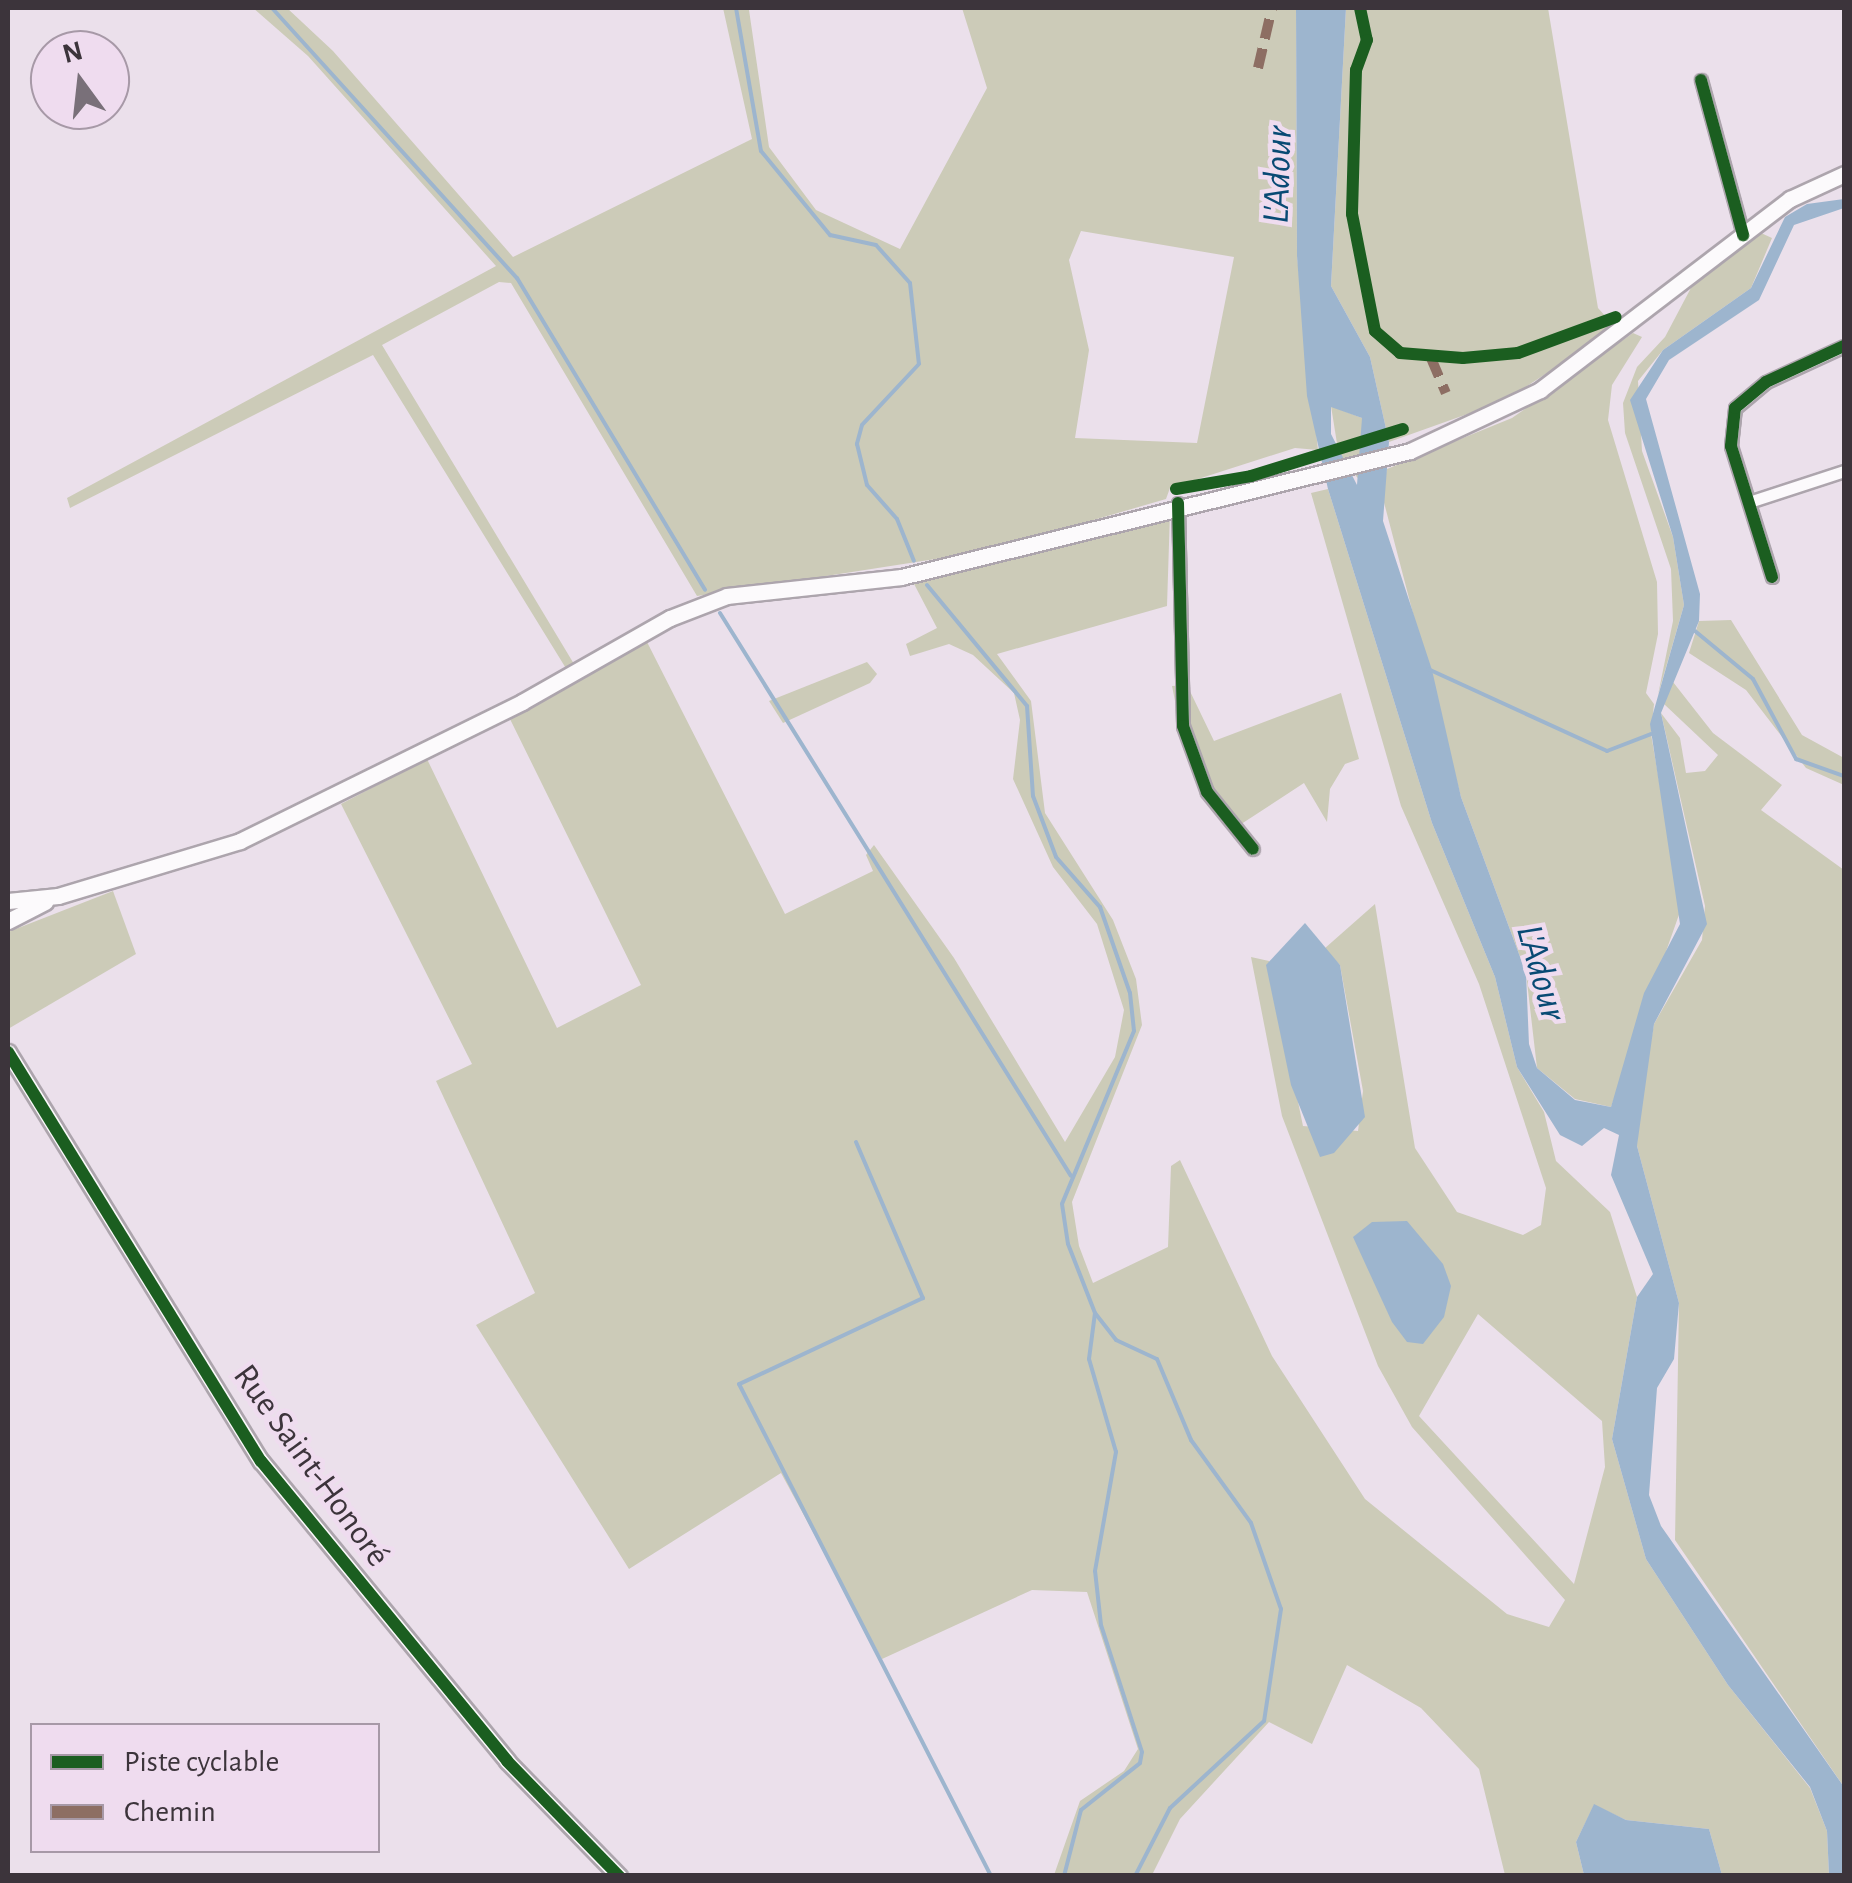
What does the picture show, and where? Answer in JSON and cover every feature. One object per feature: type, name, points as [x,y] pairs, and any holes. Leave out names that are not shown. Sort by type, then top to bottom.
[{"type":"main road","points":[[8,921],[58,896],[240,841],[522,702],[670,618],[727,596],[900,577],[1103,521],[1305,479],[1410,450],[1540,390],[1790,198],[1844,174]]},
{"type":"main road","points":[[8,900],[58,896]]},
{"type":"main road","name":"Rue Saint-Honoré","points":[[8,1052],[261,1461],[508,1761],[619,1876]]},
{"type":"street","points":[[1702,80],[1742,235]]},
{"type":"street","points":[[1772,577],[1731,446],[1735,408],[1766,382],[1844,346]]},
{"type":"street","points":[[1749,502],[1844,472]]},
{"type":"street","points":[[1178,503],[1182,726],[1207,792],[1253,850]]},
{"type":"green space","points":[[253,8],[287,8],[333,51],[513,257],[752,139],[723,8],[749,10],[769,147],[816,210],[900,249],[987,88],[962,8],[1296,8],[1297,256],[1318,450],[1295,448],[1170,488],[1166,499],[987,551],[697,596],[511,283],[499,282],[382,345],[574,664],[567,670],[373,355],[70,508],[67,498],[496,266],[308,56]],"holes":[[[1081,231],[1234,257],[1197,443],[1075,438],[1089,350],[1069,260]]]},
{"type":"green space","points":[[1346,8],[1548,8],[1598,308],[1616,328],[1504,401],[1389,442],[1370,357],[1331,286]]},
{"type":"green space","points":[[1761,233],[1772,238],[1751,288],[1663,350],[1638,381],[1642,451],[1673,537],[1684,605],[1658,695],[1673,621],[1671,569],[1625,433],[1623,403],[1637,367],[1665,337],[1693,284]]},
{"type":"green space","points":[[1633,333],[1642,337],[1612,385],[1608,420],[1657,582],[1658,634],[1646,693],[1654,704],[1651,734],[1681,909],[1611,1107],[1575,1099],[1537,1068],[1526,973],[1461,797],[1381,491],[1387,469],[1512,418]]},
{"type":"green space","points":[[1331,406],[1362,418],[1362,483],[1339,456]]},
{"type":"green space","points":[[1328,489],[1432,823],[1495,977],[1517,1067],[1544,1112],[1556,1161],[1610,1212],[1637,1297],[1612,1439],[1646,1559],[1728,1685],[1810,1788],[1827,1831],[1829,1875],[1722,1875],[1709,1829],[1626,1820],[1594,1805],[1576,1842],[1584,1875],[1505,1875],[1479,1769],[1421,1708],[1347,1665],[1312,1744],[1269,1722],[1180,1819],[1152,1875],[1054,1875],[1080,1801],[1124,1771],[1138,1749],[1087,1592],[1032,1590],[882,1659],[781,1473],[629,1569],[476,1325],[535,1293],[436,1081],[472,1064],[341,804],[427,759],[557,1028],[641,985],[509,717],[647,642],[785,914],[873,871],[866,855],[874,845],[954,958],[1065,1142],[1115,1057],[1124,1010],[1097,924],[1053,867],[1013,779],[1020,720],[1014,693],[973,655],[949,644],[910,656],[906,644],[937,628],[913,582],[1170,513],[1167,606],[997,654],[1031,701],[1045,813],[1113,920],[1136,979],[1142,1025],[1072,1202],[1079,1246],[1093,1283],[1168,1247],[1171,1166],[1180,1160],[1272,1356],[1365,1499],[1507,1614],[1549,1627],[1565,1600],[1412,1427],[1378,1366],[1282,1116],[1251,957],[1269,961],[1303,1126],[1358,1131],[1363,1091],[1340,965],[1324,949],[1375,904],[1415,1148],[1457,1212],[1523,1235],[1541,1225],[1546,1188],[1479,984],[1401,806],[1311,493]],"holes":[[[1478,1314],[1602,1421],[1605,1467],[1574,1584],[1419,1416]]]},
{"type":"green space","points":[[1731,620],[1802,735],[1844,758],[1844,785],[1806,768],[1746,690],[1689,653],[1699,621]]},
{"type":"green space","points":[[867,662],[877,674],[870,683],[783,723],[769,701]]},
{"type":"green space","points":[[1673,682],[1713,733],[1782,785],[1761,810],[1844,870],[1844,1787],[1675,1540],[1679,1303],[1637,1146],[1638,1112],[1654,1024],[1702,940],[1705,906],[1661,713],[1680,738],[1686,773],[1705,771],[1718,755],[1664,704]]},
{"type":"green space","points":[[1187,685],[1214,741],[1341,693],[1359,759],[1345,764],[1330,789],[1327,822],[1304,783],[1232,830],[1186,756],[1172,686]]},
{"type":"green space","points":[[113,891],[136,954],[8,1029],[8,932]]},
{"type":"water","points":[[1296,8],[1346,8],[1331,286],[1370,357],[1389,442],[1383,521],[1432,670],[1461,797],[1526,973],[1529,1044],[1537,1068],[1575,1100],[1611,1107],[1644,993],[1680,924],[1650,724],[1684,605],[1673,537],[1630,400],[1663,350],[1751,288],[1785,217],[1807,204],[1844,199],[1844,208],[1794,225],[1759,300],[1669,360],[1646,399],[1700,594],[1699,621],[1661,713],[1707,924],[1654,1024],[1637,1146],[1679,1303],[1674,1359],[1657,1388],[1649,1495],[1661,1526],[1844,1787],[1844,1875],[1829,1875],[1827,1831],[1810,1787],[1728,1685],[1646,1559],[1612,1439],[1637,1297],[1653,1274],[1611,1175],[1619,1135],[1604,1128],[1582,1146],[1560,1135],[1517,1067],[1495,977],[1432,823],[1328,489],[1307,396],[1297,256]],"holes":[[[1331,407],[1362,418],[1357,485],[1331,434]]]},
{"type":"water","points":[[1305,923],[1340,965],[1365,1117],[1334,1153],[1320,1157],[1291,1085],[1266,965]]},
{"type":"water","points":[[1407,1221],[1443,1264],[1451,1286],[1444,1317],[1423,1344],[1407,1342],[1392,1322],[1353,1237],[1372,1222]]},
{"type":"water","points":[[1594,1804],[1626,1820],[1709,1829],[1722,1875],[1584,1875],[1576,1842]]},
{"type":"waterway","points":[[272,8],[517,278],[705,590]]},
{"type":"waterway","points":[[736,8],[761,151],[830,235],[876,245],[910,283],[919,364],[862,425],[857,444],[867,485],[897,519],[914,561]]},
{"type":"waterway","points":[[927,585],[1027,706],[1033,796],[1056,857],[1100,907],[1130,993],[1134,1031],[1062,1204],[1068,1244],[1095,1313],[1116,1340],[1157,1359],[1191,1440],[1251,1523],[1281,1609],[1264,1721],[1170,1808],[1135,1876]]},
{"type":"waterway","points":[[720,613],[1071,1176]]},
{"type":"waterway","points":[[1695,631],[1753,679],[1796,759],[1844,776]]},
{"type":"waterway","points":[[1428,669],[1607,751],[1651,734]]},
{"type":"waterway","points":[[856,1142],[923,1298],[739,1384],[991,1876]]},
{"type":"waterway","points":[[1064,1876],[1081,1810],[1140,1763],[1142,1752],[1101,1625],[1095,1571],[1116,1452],[1089,1359],[1095,1313]]},
{"type":"marked path","points":[[1258,68],[1272,8]]},
{"type":"marked path","points":[[1431,358],[1446,393]]},
{"type":"cycle path","points":[[1360,8],[1367,40],[1356,70],[1352,214],[1375,331],[1400,353],[1463,358],[1518,353],[1616,317]]},
{"type":"cycle path","points":[[1701,80],[1743,235]]},
{"type":"cycle path","points":[[1772,577],[1731,446],[1735,408],[1766,382],[1844,346]]},
{"type":"cycle path","points":[[1176,489],[1251,476],[1403,429]]},
{"type":"cycle path","points":[[1178,503],[1183,726],[1207,792],[1253,849]]},
{"type":"cycle path","points":[[8,1052],[261,1461],[507,1761],[619,1876]]},
{"type":"water label","name":"L'Adour","points":[[1279,175]]},
{"type":"water label","name":"L'Adour","points":[[1540,973]]}]
